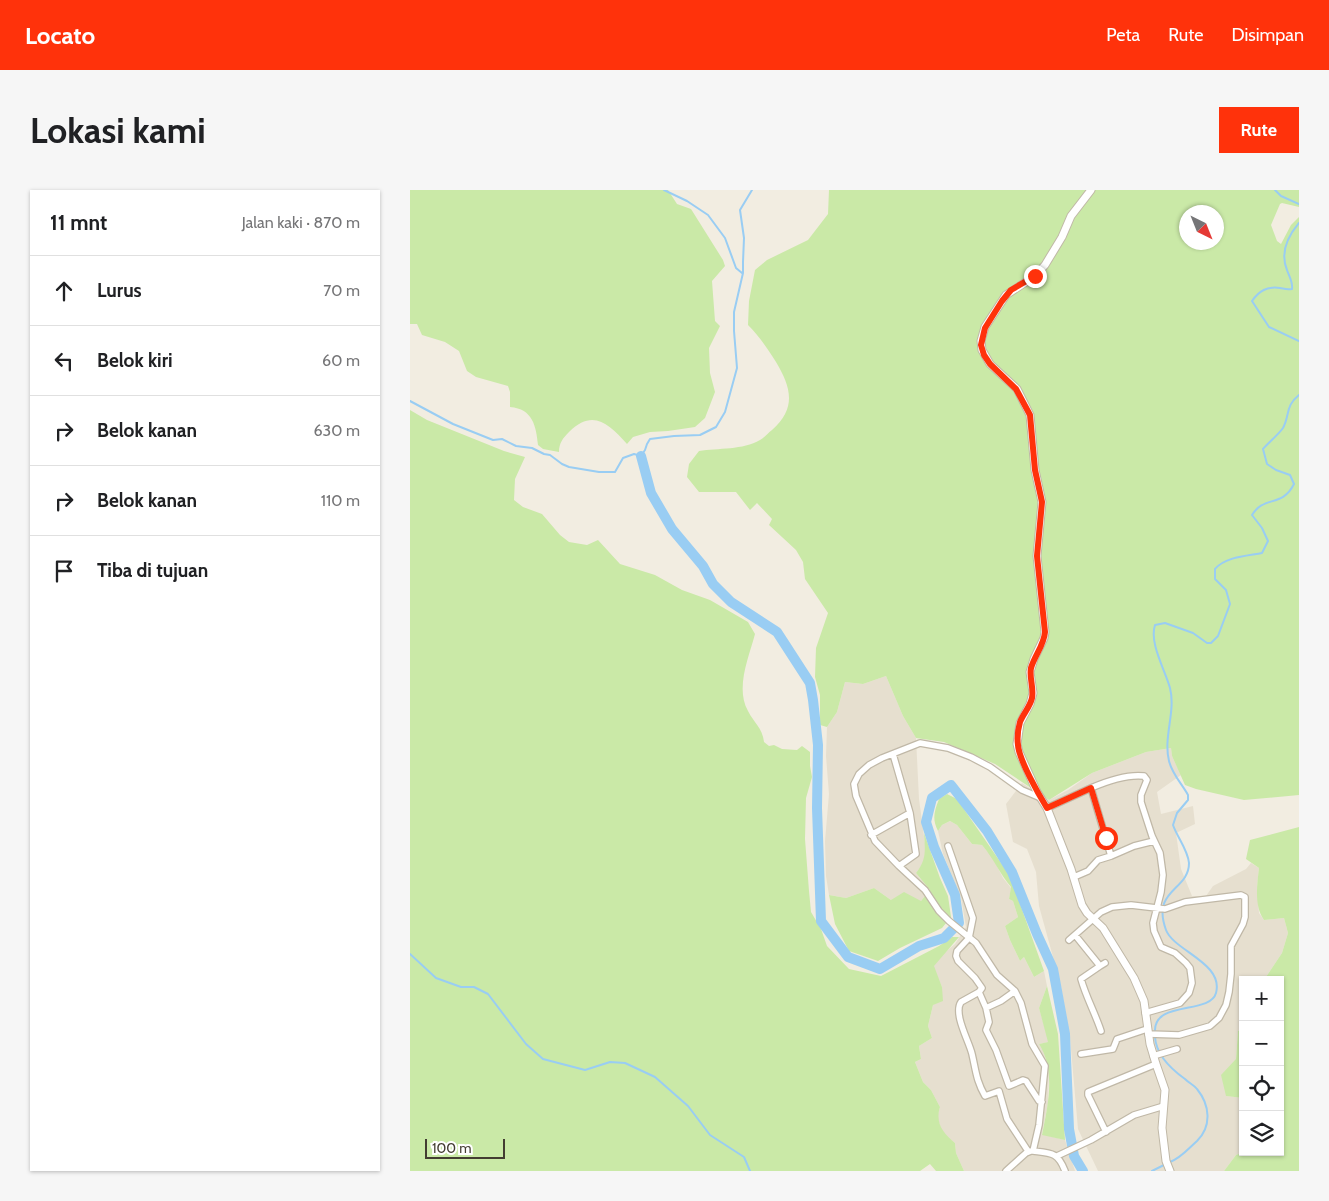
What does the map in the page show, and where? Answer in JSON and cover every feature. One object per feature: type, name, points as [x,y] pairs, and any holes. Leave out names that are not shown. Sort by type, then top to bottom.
[{"type":"street","points":[[1091,190],[1071,216],[1060,242],[1045,265],[1035,276],[1006,295],[985,328],[981,340],[982,350],[990,364],[1016,389],[1030,415],[1034,461],[1042,502],[1037,556],[1045,632],[1031,668],[1030,676],[1033,688],[1031,700],[1020,723],[1017,744],[1041,799],[1047,808],[1074,877],[1082,905],[1103,928],[1134,978],[1144,1001],[1150,1033],[1158,1054],[1156,1064],[1165,1090],[1162,1128],[1168,1167]]},
{"type":"street","points":[[1006,1171],[1031,1151],[1039,1125],[1042,1102],[1045,1066],[1032,1044],[1021,1003],[1015,991],[997,975],[976,943],[960,932],[939,911],[925,890],[875,841],[856,796],[854,784],[859,774],[868,765],[908,747],[920,744],[948,748],[981,762],[1022,790],[1041,799]]},
{"type":"street","points":[[893,754],[910,812],[916,854],[899,866]]},
{"type":"street","points":[[1047,808],[1114,779],[1133,776],[1146,778],[1147,784],[1140,798],[1154,841],[1160,853],[1163,875],[1161,908],[1153,923],[1156,938],[1161,947],[1175,953],[1186,963],[1190,968],[1192,983],[1190,993],[1180,1003],[1145,1013]]},
{"type":"street","points":[[1091,788],[1111,856]]},
{"type":"street","points":[[872,835],[910,812]]},
{"type":"street","points":[[1074,877],[1088,871],[1098,860],[1134,846],[1154,841]]},
{"type":"street","points":[[948,846],[960,886],[972,914],[969,938],[957,951],[956,956],[958,961],[980,983],[982,988],[979,992],[961,1002],[958,1008],[964,1034],[972,1054],[974,1072],[986,1096],[1023,1080],[1026,1081],[1040,1102],[1042,1102]]},
{"type":"street","points":[[1069,940],[1107,909],[1132,905],[1161,908],[1185,902],[1241,895],[1246,900],[1246,917],[1231,946],[1229,992],[1226,1005],[1219,1018],[1210,1026],[1179,1035],[1150,1033],[1117,1039],[1113,1049],[1081,1054]]},
{"type":"street","points":[[1076,935],[1102,965],[1081,979],[1086,997],[1101,1031]]},
{"type":"street","points":[[986,1008],[1015,991]]},
{"type":"street","points":[[979,992],[986,1008],[989,1022],[986,1030],[996,1050],[1009,1086]]},
{"type":"street","points":[[1158,1054],[1177,1049]]},
{"type":"street","points":[[1106,1132],[1088,1092],[1156,1064]]},
{"type":"street","points":[[999,1091],[1007,1119],[1031,1151],[1060,1154],[1106,1132],[1140,1112],[1164,1106]]},
{"type":"street","points":[[1060,1154],[1065,1171]]},
{"type":"shaded area","points":[[886,676],[903,716],[916,738],[919,799],[926,851],[923,864],[916,873],[930,890],[921,901],[891,900],[874,888],[846,898],[829,895],[826,876],[825,841],[829,794],[826,756],[827,727],[837,712],[845,682],[863,684]]},
{"type":"shaded area","points":[[1171,748],[1172,756],[1181,775],[1157,792],[1161,814],[1193,806],[1195,824],[1176,833],[1181,869],[1192,896],[1206,896],[1213,886],[1246,869],[1251,863],[1259,868],[1257,886],[1259,913],[1264,920],[1284,918],[1288,933],[1282,953],[1267,976],[1239,976],[1239,1031],[1236,1059],[1226,1096],[1239,1098],[1239,1154],[1236,1155],[1224,1171],[1098,1171],[1078,1129],[1070,1038],[1061,986],[1039,906],[1036,872],[1027,849],[1013,842],[1006,804],[1022,783],[1049,800],[1068,790],[1092,773],[1146,752]]},
{"type":"shaded area","points":[[950,821],[957,825],[972,844],[982,845],[993,858],[1003,878],[1011,888],[1009,899],[1013,901],[1018,917],[1005,926],[1010,940],[1020,961],[1024,957],[1034,977],[1044,971],[1047,986],[1039,1008],[1049,1042],[1039,1044],[1043,1050],[1049,1070],[1048,1104],[1042,1134],[1065,1140],[1075,1171],[964,1171],[956,1153],[955,1143],[943,1134],[937,1117],[940,1107],[931,1090],[923,1082],[915,1062],[921,1059],[919,1046],[932,1038],[928,1026],[933,1005],[942,987],[933,966],[955,944],[966,927],[961,898],[943,854],[938,831],[942,825]]},
{"type":"green space","points":[[410,190],[668,190],[677,204],[691,209],[725,266],[712,281],[715,321],[720,326],[709,348],[710,373],[715,392],[705,418],[695,427],[650,432],[633,437],[627,444],[607,425],[593,420],[586,421],[565,436],[559,452],[543,449],[538,445],[532,420],[524,411],[510,407],[508,386],[476,377],[467,371],[459,351],[445,342],[422,335],[417,324],[410,324]]},
{"type":"green space","points":[[829,190],[1299,190],[1299,207],[1280,204],[1271,225],[1277,241],[1281,244],[1291,225],[1299,217],[1299,795],[1244,800],[1185,785],[1172,756],[1171,748],[1146,752],[1092,773],[1049,800],[995,764],[944,742],[916,738],[903,716],[886,676],[863,684],[845,682],[837,712],[827,727],[820,725],[820,695],[815,677],[816,648],[828,613],[805,579],[803,562],[796,550],[769,525],[772,519],[757,503],[750,510],[736,492],[699,492],[687,477],[689,464],[699,451],[746,446],[753,443],[762,439],[772,430],[785,414],[789,397],[788,389],[776,362],[748,325],[749,301],[755,270],[767,260],[808,240],[828,214]]},
{"type":"green space","points":[[410,410],[427,420],[504,451],[525,457],[515,479],[514,500],[523,507],[542,514],[560,535],[569,542],[587,545],[598,540],[620,564],[655,575],[682,590],[710,600],[748,622],[755,634],[744,672],[743,683],[744,702],[748,711],[760,729],[764,742],[769,746],[774,745],[782,749],[797,750],[802,746],[810,752],[812,777],[806,798],[805,839],[809,891],[811,912],[821,929],[827,946],[849,969],[881,976],[939,946],[952,937],[959,937],[934,966],[942,987],[943,1001],[933,1005],[928,1026],[932,1038],[919,1046],[921,1059],[915,1062],[923,1082],[931,1090],[940,1107],[939,1123],[955,1143],[956,1153],[964,1171],[936,1171],[930,1164],[920,1171],[410,1171]]},
{"type":"green space","points":[[947,794],[957,799],[1010,876],[1044,971],[1034,977],[1024,957],[1020,961],[1005,926],[1018,917],[1013,901],[1009,899],[1011,887],[982,845],[972,844],[957,825],[950,821],[942,825],[938,831],[934,819],[935,812],[939,799]]},
{"type":"green space","points":[[1299,827],[1299,1171],[1224,1171],[1236,1155],[1239,1154],[1239,1156],[1284,1156],[1284,976],[1267,976],[1282,953],[1288,933],[1284,918],[1264,920],[1261,914],[1257,902],[1259,868],[1246,859],[1250,840]]},
{"type":"green space","points":[[924,833],[948,896],[951,917],[942,928],[878,961],[849,951],[835,924],[829,895],[846,898],[874,888],[891,900],[904,892],[921,901],[930,890],[916,873],[924,859]]},
{"type":"green space","points":[[1047,986],[1058,1034],[1065,1140],[1042,1135],[1048,1100],[1049,1077],[1044,1054],[1039,1044],[1048,1042],[1039,1008]]},
{"type":"green space","points":[[1238,1031],[1239,1098],[1226,1096],[1221,1075],[1236,1059]]},
{"type":"waterway","points":[[664,190],[687,201],[708,215],[725,238],[736,268],[742,273]]},
{"type":"waterway","points":[[410,401],[453,424],[493,440],[502,439],[516,446],[532,448],[550,455],[569,467],[599,472],[615,472],[623,458],[634,454],[641,456],[650,439],[700,435],[716,427],[725,412],[737,368],[734,312],[743,273],[744,238],[740,210],[752,190]]},
{"type":"waterway","points":[[1275,190],[1281,196],[1299,204]]},
{"type":"waterway","points":[[1299,223],[1291,233],[1284,257],[1292,289],[1267,289],[1258,294],[1252,301],[1269,327],[1299,341]]},
{"type":"waterway","points":[[1155,1032],[1157,1022],[1163,1016],[1172,1011],[1204,1004],[1212,1000],[1216,993],[1213,973],[1206,965],[1171,938],[1166,930],[1163,916],[1163,906],[1167,898],[1183,880],[1189,863],[1185,848],[1173,825],[1177,813],[1188,800],[1188,795],[1175,775],[1169,761],[1167,743],[1172,706],[1170,688],[1154,640],[1155,625],[1165,623],[1193,633],[1207,643],[1211,643],[1218,636],[1230,604],[1226,590],[1215,579],[1215,569],[1230,559],[1262,553],[1268,541],[1262,528],[1252,515],[1262,505],[1284,496],[1294,484],[1290,475],[1276,470],[1267,464],[1263,449],[1283,428],[1290,407],[1299,395]]},
{"type":"waterway","points":[[641,456],[651,493],[672,529],[703,566],[713,584],[731,602],[777,632],[810,683],[818,745],[817,808],[821,921],[848,957],[880,969],[919,946],[944,938],[959,923],[955,895],[934,847],[926,822],[932,798],[951,785],[987,831],[1012,872],[1053,969],[1065,1034],[1069,1129],[1074,1156],[1083,1171]]},
{"type":"waterway","points":[[410,954],[436,978],[461,987],[474,987],[488,994],[526,1044],[543,1059],[585,1070],[610,1062],[625,1063],[655,1077],[688,1106],[710,1135],[744,1157],[750,1171]]},
{"type":"waterway","points":[[1155,1037],[1158,1049],[1165,1061],[1196,1088],[1201,1095],[1208,1115],[1202,1135],[1184,1153],[1170,1162]]},
{"type":"waterway","points":[[1152,1171],[1166,1164]]},
{"type":"route","points":[[1035,276],[1006,295],[985,328],[981,340],[984,355],[990,364],[1016,389],[1030,415],[1035,470],[1042,502],[1037,556],[1045,632],[1030,672],[1033,688],[1031,700],[1020,723],[1017,744],[1031,779],[1047,808],[1091,788],[1106,838]]}]
